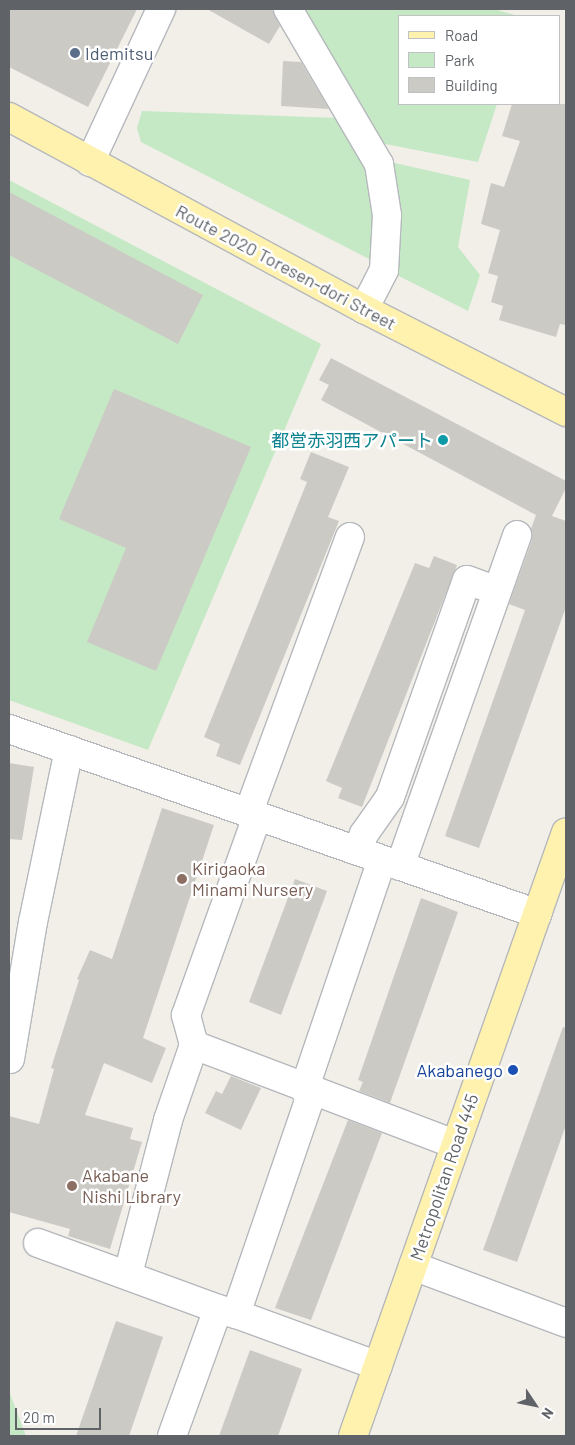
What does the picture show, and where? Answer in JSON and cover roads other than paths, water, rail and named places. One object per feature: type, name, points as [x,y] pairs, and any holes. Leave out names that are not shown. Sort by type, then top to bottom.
[{"type":"main road","name":"Route 2020 Toresen-dori Street","points":[[9,117],[364,309],[566,412]]},
{"type":"main road","name":"Metropolitan Road 445","points":[[353,1436],[566,832]]},
{"type":"street","points":[[90,162],[161,9]]},
{"type":"street","points":[[288,9],[379,164],[387,216],[384,270],[364,309]]},
{"type":"street","points":[[172,1436],[227,1312],[310,1101],[305,1087],[380,859],[497,591],[517,535]]},
{"type":"street","points":[[128,1274],[168,1120],[194,1045],[186,1015],[252,815],[350,537]]},
{"type":"street","points":[[380,859],[364,834],[390,797],[467,580],[497,591]]},
{"type":"street","points":[[9,729],[538,914]]},
{"type":"street","points":[[10,1059],[33,922],[69,750]]},
{"type":"street","points":[[194,1045],[455,1144]]},
{"type":"street","points":[[38,1242],[378,1366]]},
{"type":"street","points":[[413,1266],[566,1323]]},
{"type":"place","name":"Idemitsu","points":[[75,53]]},
{"type":"place","name":"都営赤羽西アパート","points":[[443,440]]},
{"type":"place","name":"Kirigaoka Minami Nursery","points":[[182,879]]},
{"type":"place","name":"Akabanego","points":[[513,1070]]},
{"type":"place","name":"Akabane Nishi Library","points":[[72,1186]]}]
